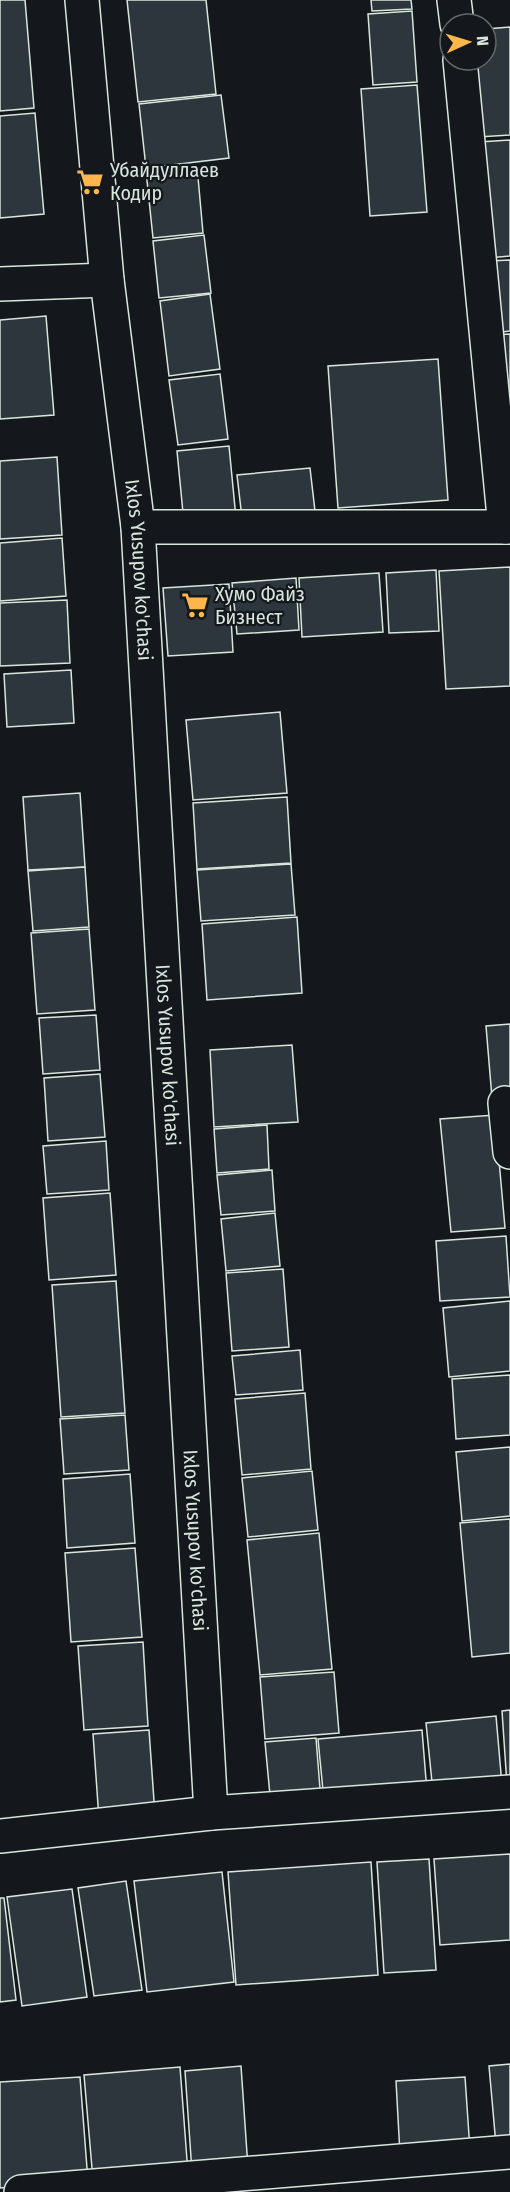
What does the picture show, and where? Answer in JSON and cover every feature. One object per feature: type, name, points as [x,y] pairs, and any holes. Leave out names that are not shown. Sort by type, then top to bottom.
[{"type":"street","name":"Ixlos Yusupov ko'chasi","points":[[82,0],[107,280],[138,527],[211,1813]]},
{"type":"street","points":[[138,527],[508,527],[461,72]]},
{"type":"street","points":[[0,284],[107,280]]},
{"type":"street","points":[[505,1103],[510,1152]]},
{"type":"street","points":[[0,1836],[211,1813],[510,1792]]},
{"type":"street","points":[[21,2192],[510,2152]]},
{"type":"building","points":[[0,0],[25,0],[34,108],[0,111]]},
{"type":"building","points":[[127,0],[206,0],[216,94],[138,102]]},
{"type":"building","points":[[371,0],[411,0],[412,9],[372,11]]},
{"type":"building","points":[[412,11],[417,82],[373,85],[368,14]]},
{"type":"building","points":[[510,27],[510,135],[478,137],[472,72],[498,72],[498,28]]},
{"type":"building","points":[[417,85],[427,212],[370,216],[361,89]]},
{"type":"building","points":[[221,95],[229,158],[146,168],[139,104]]},
{"type":"building","points":[[35,113],[44,214],[0,218],[0,116]]},
{"type":"building","points":[[510,140],[510,256],[488,258],[479,142]]},
{"type":"building","points":[[197,166],[203,233],[153,238],[146,171]]},
{"type":"building","points":[[204,235],[211,293],[159,298],[153,241]]},
{"type":"building","points":[[510,260],[510,331],[494,333],[489,261]]},
{"type":"building","points":[[210,294],[220,369],[169,376],[160,301]]},
{"type":"building","points":[[46,316],[54,415],[0,419],[0,320]]},
{"type":"building","points":[[510,334],[510,429],[494,335]]},
{"type":"building","points":[[438,359],[448,500],[338,508],[328,366]]},
{"type":"building","points":[[220,374],[228,439],[178,445],[169,380]]},
{"type":"building","points":[[229,446],[236,518],[184,523],[177,451]]},
{"type":"building","points":[[57,457],[62,535],[0,539],[0,461]]},
{"type":"building","points":[[310,468],[315,511],[242,518],[237,475]]},
{"type":"building","points":[[62,538],[66,596],[0,601],[0,543]]},
{"type":"building","points":[[510,567],[510,686],[446,689],[439,571]]},
{"type":"building","points":[[436,570],[439,631],[389,633],[386,573]]},
{"type":"building","points":[[379,573],[383,632],[302,637],[299,578]]},
{"type":"building","points":[[296,578],[299,630],[237,634],[232,583]]},
{"type":"building","points":[[229,584],[233,652],[168,656],[163,588]]},
{"type":"building","points":[[67,600],[70,663],[0,666],[0,603]]},
{"type":"building","points":[[71,670],[74,723],[7,727],[4,674]]},
{"type":"building","points":[[280,712],[287,793],[193,800],[186,720]]},
{"type":"building","points":[[80,793],[85,867],[28,870],[23,797]]},
{"type":"building","points":[[287,797],[291,863],[197,869],[193,803]]},
{"type":"building","points":[[291,864],[295,915],[201,921],[197,870]]},
{"type":"building","points":[[85,867],[89,927],[33,931],[28,871]]},
{"type":"building","points":[[297,917],[302,993],[207,1000],[202,924]]},
{"type":"building","points":[[89,929],[95,1010],[37,1014],[31,933]]},
{"type":"building","points":[[96,1015],[100,1070],[43,1074],[39,1018]]},
{"type":"building","points":[[510,1024],[510,1097],[492,1098],[486,1026]]},
{"type":"building","points":[[292,1045],[298,1122],[214,1127],[210,1050]]},
{"type":"building","points":[[100,1074],[105,1137],[48,1141],[44,1078]]},
{"type":"building","points":[[495,1115],[505,1228],[451,1232],[440,1119]]},
{"type":"building","points":[[267,1125],[269,1169],[217,1173],[214,1129]]},
{"type":"building","points":[[106,1141],[109,1190],[47,1194],[43,1146]]},
{"type":"building","points":[[272,1170],[275,1211],[221,1215],[217,1175]]},
{"type":"building","points":[[110,1193],[116,1275],[49,1280],[43,1198]]},
{"type":"building","points":[[275,1213],[280,1266],[226,1271],[221,1219]]},
{"type":"building","points":[[506,1236],[510,1297],[440,1301],[436,1241]]},
{"type":"building","points":[[283,1269],[289,1347],[232,1351],[226,1273]]},
{"type":"building","points":[[116,1281],[125,1413],[61,1417],[52,1285]]},
{"type":"building","points":[[510,1301],[510,1371],[449,1377],[443,1308]]},
{"type":"building","points":[[300,1350],[303,1390],[236,1395],[232,1356]]},
{"type":"building","points":[[510,1375],[510,1435],[456,1439],[452,1379]]},
{"type":"building","points":[[305,1393],[311,1469],[242,1475],[235,1399]]},
{"type":"building","points":[[125,1415],[129,1470],[64,1474],[60,1419]]},
{"type":"building","points":[[510,1447],[510,1516],[462,1521],[456,1452]]},
{"type":"building","points":[[312,1471],[318,1530],[248,1537],[242,1478]]},
{"type":"building","points":[[130,1474],[135,1543],[67,1548],[63,1479]]},
{"type":"building","points":[[510,1519],[510,1653],[472,1657],[460,1523]]},
{"type":"building","points":[[319,1533],[332,1669],[260,1675],[247,1540]]},
{"type":"building","points":[[135,1548],[142,1637],[71,1642],[65,1553]]},
{"type":"building","points":[[143,1642],[148,1726],[84,1730],[78,1646]]},
{"type":"building","points":[[334,1672],[339,1733],[265,1739],[260,1677]]},
{"type":"building","points":[[510,1710],[510,1785],[507,1785],[502,1711]]},
{"type":"building","points":[[496,1716],[502,1785],[433,1792],[426,1723]]},
{"type":"building","points":[[149,1730],[155,1815],[99,1819],[93,1734]]},
{"type":"building","points":[[422,1730],[427,1792],[324,1801],[318,1739]]},
{"type":"building","points":[[316,1738],[321,1801],[271,1806],[265,1742]]},
{"type":"building","points":[[510,1854],[510,1940],[440,1945],[434,1859]]},
{"type":"building","points":[[429,1859],[436,1970],[384,1973],[377,1862]]},
{"type":"building","points":[[371,1862],[378,1975],[236,1985],[228,1872]]},
{"type":"building","points":[[222,1872],[234,1982],[147,1992],[134,1881]]},
{"type":"building","points":[[126,1881],[142,1990],[94,1996],[78,1888]]},
{"type":"building","points":[[72,1889],[87,1997],[22,2006],[7,1897]]},
{"type":"building","points":[[0,1898],[4,1898],[16,2000],[0,2002]]},
{"type":"building","points":[[510,2064],[510,2144],[496,2145],[489,2066]]},
{"type":"building","points":[[241,2066],[248,2168],[192,2172],[185,2071]]},
{"type":"building","points":[[180,2067],[188,2173],[93,2180],[84,2075]]},
{"type":"building","points":[[80,2077],[88,2181],[0,2188],[0,2082]]},
{"type":"building","points":[[465,2077],[470,2150],[400,2154],[396,2081]]},
{"type":"place","name":"Убайдуллаев Кодир","points":[[90,182]]},
{"type":"place","name":"Хумо Файз Бизнест","points":[[195,605]]}]
